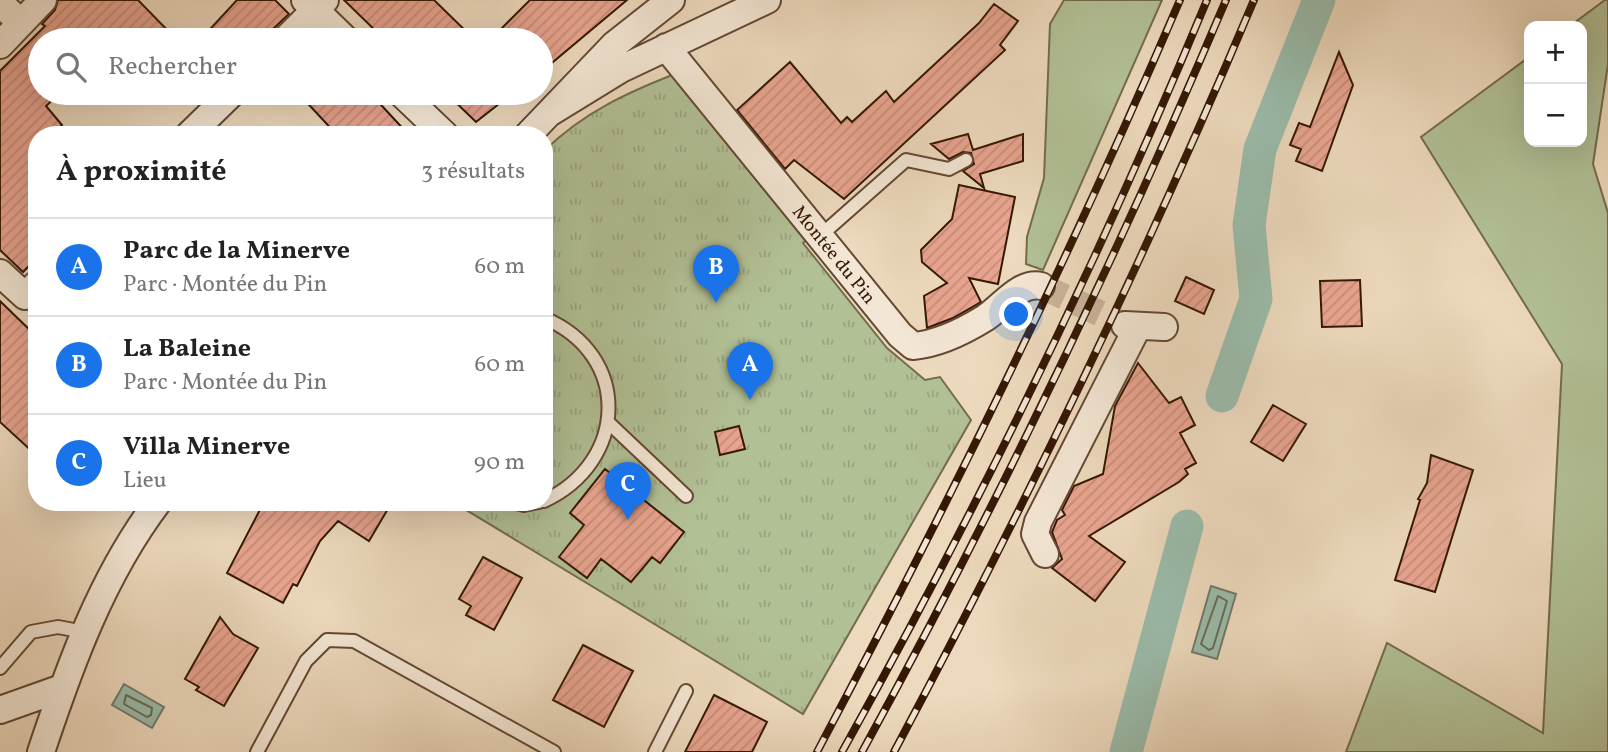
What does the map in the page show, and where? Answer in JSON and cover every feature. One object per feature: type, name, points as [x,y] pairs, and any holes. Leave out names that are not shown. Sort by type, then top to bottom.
[{"type":"street","points":[[0,45],[43,0]]},
{"type":"street","points":[[537,126],[614,44],[671,0]]},
{"type":"street","points":[[551,112],[621,69],[767,0]]},
{"type":"street","points":[[0,3],[21,23]]},
{"type":"street","points":[[295,28],[315,3],[336,28]]},
{"type":"street","name":"Montée du Pin","points":[[666,47],[900,335],[913,346],[933,344],[985,318],[1025,287],[1041,286]]},
{"type":"street","points":[[198,126],[220,105]]},
{"type":"street","points":[[414,105],[436,126]]},
{"type":"street","points":[[0,273],[28,293]]},
{"type":"street","points":[[1045,554],[1035,534],[1038,522],[1131,326],[1164,327]]},
{"type":"street","points":[[41,752],[84,632],[124,554],[152,511]]},
{"type":"street","points":[[0,710],[62,688]]},
{"type":"lane","points":[[820,236],[906,160],[949,169],[966,160]]},
{"type":"lane","points":[[553,324],[577,339],[593,356],[606,386],[610,424],[592,463],[561,493],[553,496]]},
{"type":"lane","points":[[610,424],[686,496]]},
{"type":"lane","points":[[0,668],[31,632],[58,627],[84,632]]},
{"type":"lane","points":[[257,752],[306,660],[327,640],[354,641],[554,752]]},
{"type":"lane","points":[[655,752],[686,691]]},
{"type":"green space","points":[[1064,0],[1162,0],[1043,270],[1026,264],[1027,237],[1044,178],[1050,24]]},
{"type":"green space","points":[[1608,0],[1608,64],[1593,164],[1608,213],[1608,752],[1346,752],[1387,643],[1543,733],[1562,364],[1421,137],[1524,61],[1524,147],[1587,147],[1587,21],[1577,21]]},
{"type":"green space","points":[[680,72],[811,235],[803,243],[887,348],[925,380],[940,377],[971,420],[803,714],[468,511],[553,511],[553,143],[591,114],[642,87]]},
{"type":"water","points":[[1211,586],[1236,594],[1217,659],[1192,652]]},
{"type":"water","points":[[124,684],[164,707],[152,728],[112,705]]},
{"type":"building","points":[[58,0],[138,0],[165,28],[43,28],[45,26],[42,24],[55,10]]},
{"type":"building","points":[[237,0],[275,0],[289,14],[274,28],[211,28]]},
{"type":"building","points":[[344,0],[434,0],[463,28],[373,28]]},
{"type":"building","points":[[530,0],[627,0],[553,62],[553,28],[502,28]]},
{"type":"building","points":[[994,4],[1018,21],[1000,45],[1005,50],[844,199],[794,160],[785,169],[737,110],[790,62],[841,123],[847,117],[852,122],[886,91],[894,102],[979,23]]},
{"type":"building","points":[[28,43],[28,105],[47,105],[62,125],[28,126],[28,267],[23,272],[0,250],[0,71]]},
{"type":"building","points":[[1339,52],[1353,85],[1322,171],[1296,161],[1301,149],[1290,145],[1299,123],[1310,127]]},
{"type":"building","points":[[309,105],[381,105],[401,126],[329,126]]},
{"type":"building","points":[[458,105],[498,105],[476,122]]},
{"type":"building","points":[[968,134],[973,150],[1023,134],[1023,161],[980,174],[984,188],[963,171],[974,164],[971,153],[963,152],[949,159],[931,144]]},
{"type":"building","points":[[959,185],[1015,197],[998,284],[969,278],[981,302],[953,318],[927,328],[924,296],[947,283],[922,262],[921,250],[952,219]]},
{"type":"building","points":[[1186,277],[1214,290],[1204,314],[1175,301]]},
{"type":"building","points":[[1360,280],[1362,326],[1322,327],[1320,281]]},
{"type":"building","points":[[0,301],[28,328],[28,448],[0,422]]},
{"type":"building","points":[[1138,363],[1169,403],[1181,397],[1195,425],[1180,433],[1196,463],[1185,469],[1188,474],[1179,482],[1089,536],[1125,562],[1095,601],[1052,568],[1062,559],[1052,532],[1057,520],[1065,515],[1062,510],[1074,486],[1103,474],[1115,406]]},
{"type":"building","points":[[1273,405],[1306,424],[1283,461],[1251,442]]},
{"type":"building","points":[[739,426],[745,449],[720,455],[715,432]]},
{"type":"building","points":[[1431,455],[1473,470],[1435,592],[1395,580],[1420,500],[1418,499],[1427,483]]},
{"type":"building","points":[[605,469],[684,532],[660,563],[652,557],[631,582],[601,559],[587,578],[559,557],[584,525],[570,513]]},
{"type":"building","points":[[259,511],[387,511],[369,541],[338,521],[320,541],[297,586],[293,584],[283,603],[227,573]]},
{"type":"building","points":[[483,557],[522,578],[494,630],[466,615],[471,606],[459,599]]},
{"type":"building","points":[[220,617],[233,634],[258,648],[224,706],[196,690],[199,687],[185,679]]},
{"type":"building","points":[[583,645],[633,671],[604,727],[553,700]]},
{"type":"building","points":[[714,695],[767,722],[752,752],[685,752]]},
{"type":"waterway","points":[[1222,396],[1256,299],[1249,225],[1260,149],[1319,0]]},
{"type":"waterway","points":[[1126,752],[1187,526]]},
{"type":"tunnel","points":[[1041,286],[1125,325]]},
{"type":"railway","points":[[817,752],[914,566],[1006,380],[1095,191],[1180,0]]},
{"type":"railway","points":[[842,752],[941,568],[1035,381],[1124,192],[1207,0]]},
{"type":"railway","points":[[862,752],[960,567],[1053,380],[1142,191],[1226,0]]},
{"type":"railway","points":[[894,752],[1083,380],[1171,191],[1254,0]]},
{"type":"place","name":"La Baleine","points":[[716,303]]},
{"type":"place","name":"Parc de la Minerve","points":[[750,400]]},
{"type":"place","name":"Villa Minerve","points":[[628,520]]}]
